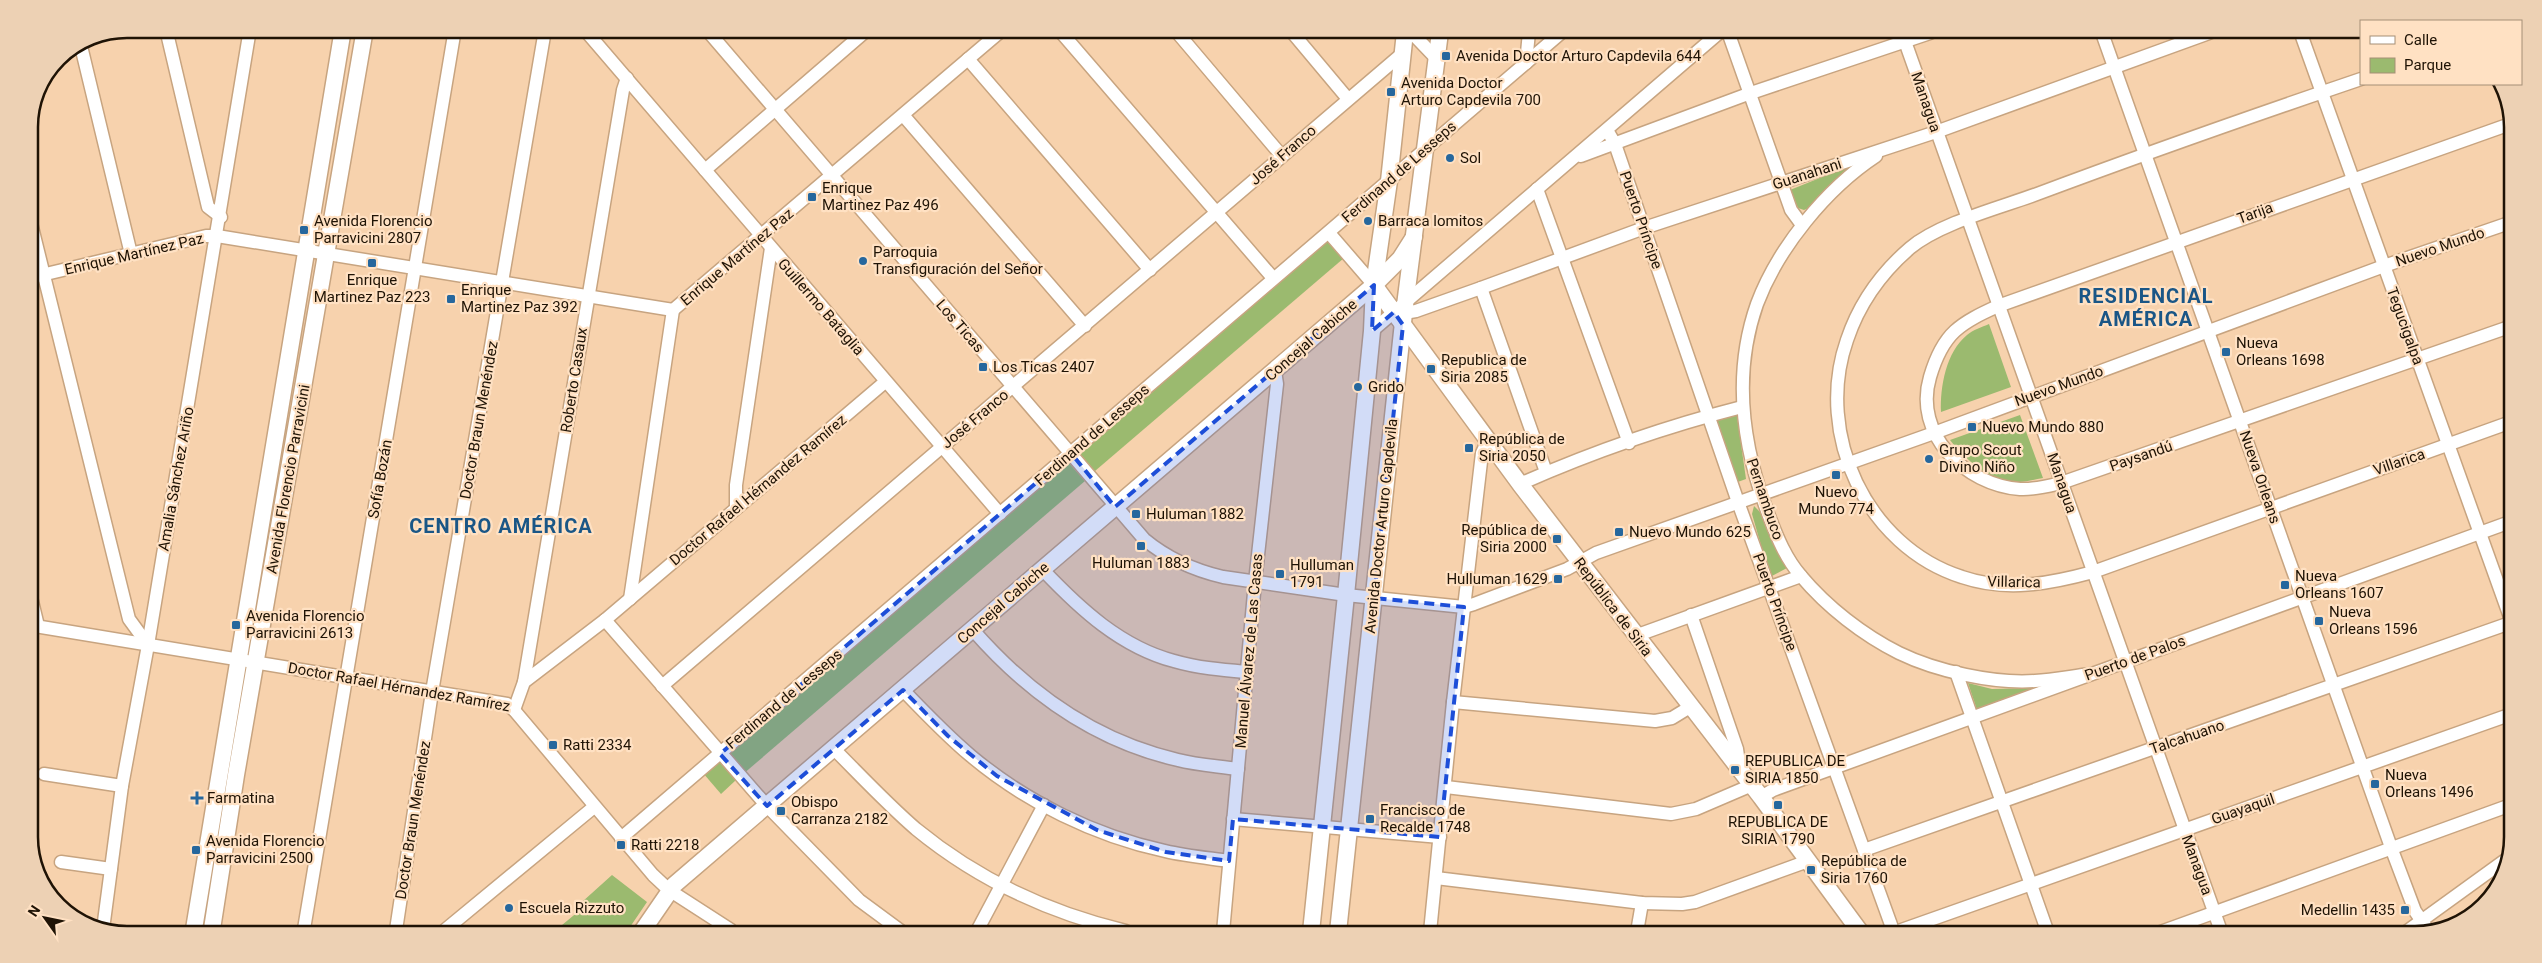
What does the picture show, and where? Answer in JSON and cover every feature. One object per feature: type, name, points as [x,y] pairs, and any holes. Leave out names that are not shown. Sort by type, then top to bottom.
[{"type":"main road","name":"Avenida Florencio Parravicini","points":[[194,926],[341,38]]},
{"type":"main road","name":"Avenida Florencio Parravicini","points":[[213,926],[364,38]]},
{"type":"main road","name":"Avenida Doctor Arturo Capdevila","points":[[1313,926],[1372,331],[1374,286],[1389,181],[1404,38]]},
{"type":"main road","name":"Avenida Doctor Arturo Capdevila","points":[[1339,926],[1402,313],[1414,237],[1439,38]]},
{"type":"main road","name":"Concejal Cabiche","points":[[646,926],[669,890],[1374,286],[1400,259],[1414,237]]},
{"type":"main road","name":"República de Siria","points":[[1374,286],[1402,313],[1520,484],[1690,708],[1756,791],[1855,926]]},
{"type":"street","points":[[168,38],[208,207],[220,218]]},
{"type":"street","name":"Amalia Sánchez Ariño","points":[[104,923],[122,786],[148,645],[249,38]]},
{"type":"street","name":"Sofía Bozán","points":[[305,926],[454,38]]},
{"type":"street","name":"Doctor Braun Menéndez","points":[[397,926],[432,692],[544,38]]},
{"type":"street","name":"Guillermo Bataglia","points":[[593,38],[885,382],[1000,514]]},
{"type":"street","name":"Los Ticas","points":[[714,38],[1012,387],[1071,453],[1115,508],[1144,539],[1166,556],[1200,572],[1255,582],[1346,595],[1464,607]]},
{"type":"street","points":[[705,170],[858,38]]},
{"type":"street","name":"Enrique Martínez Paz","points":[[38,275],[206,236],[217,236],[673,310],[762,237],[993,38]]},
{"type":"street","points":[[1066,38],[1273,278]]},
{"type":"street","points":[[1182,38],[1281,155]]},
{"type":"street","points":[[1297,38],[1348,99]]},
{"type":"street","points":[[1417,38],[1436,58]]},
{"type":"street","points":[[1526,63],[1528,38]]},
{"type":"street","name":"Ferdinand de Lesseps","points":[[621,838],[1555,38]]},
{"type":"street","points":[[1372,331],[1402,313],[1537,189],[1713,38]]},
{"type":"street","points":[[1730,38],[1748,94],[1794,216],[1802,225]]},
{"type":"street","points":[[1573,158],[1903,38]]},
{"type":"street","name":"Managua","points":[[1903,38],[2154,749],[2219,926]]},
{"type":"street","name":"Nueva Orleans","points":[[2104,38],[2392,850],[2424,925]]},
{"type":"street","name":"Guanahani","points":[[1402,313],[1480,288],[1644,228],[1936,132],[2199,38]]},
{"type":"street","name":"Tegucigalpa","points":[[2303,38],[2504,600]]},
{"type":"street","points":[[82,50],[131,254]]},
{"type":"street","name":"José Franco","points":[[662,686],[1402,53]]},
{"type":"street","points":[[968,59],[1150,270]]},
{"type":"street","name":"Roberto Casaux","points":[[524,682],[623,90],[627,78]]},
{"type":"street","name":"Villarica","points":[[2360,79],[2144,154],[1968,219],[1926,237],[1911,248],[1870,291],[1855,318],[1840,364],[1837,393],[1838,423],[1847,463],[1866,501],[1886,528],[1913,552],[1944,571],[1982,582],[2020,586],[2057,582],[2093,572],[2504,425]]},
{"type":"street","points":[[903,115],[1085,326]]},
{"type":"street","name":"Tarija","points":[[1998,306],[2353,178],[2504,126]]},
{"type":"street","name":"Puerto Príncipe","points":[[1607,130],[1615,144],[1738,502],[1836,768],[1891,926]]},
{"type":"street","name":"Pernambuco","points":[[1888,148],[1850,176],[1802,225],[1766,284],[1757,305],[1744,369],[1742,407],[1745,433],[1761,494],[1786,555],[1801,576],[1842,615],[1869,635],[1899,653],[1956,672],[2015,681],[2036,681],[2091,674]]},
{"type":"street","points":[[1537,189],[1629,443]]},
{"type":"street","name":"Nuevo Mundo","points":[[1464,607],[1567,569],[1596,553],[1934,433],[2384,266],[2504,225]]},
{"type":"street","name":"República de Siria","points":[[1329,233],[1374,286]]},
{"type":"street","points":[[736,508],[736,485],[772,248]]},
{"type":"street","points":[[38,253],[129,619],[148,645]]},
{"type":"street","points":[[1480,288],[1546,472]]},
{"type":"street","name":"Paysandú","points":[[1998,306],[1972,319],[1955,331],[1944,344],[1937,357],[1929,382],[1926,402],[1934,433],[1960,465],[1984,480],[2021,489],[2061,483],[2241,422],[2504,329]]},
{"type":"street","points":[[630,599],[673,310]]},
{"type":"street","name":"Manuel Álvarez de Las Casas","points":[[1224,926],[1255,582],[1277,384],[1275,371]]},
{"type":"street","name":"Doctor Rafael Hérnandez Ramírez","points":[[38,627],[501,702],[514,710],[524,682],[606,620],[885,382]]},
{"type":"street","points":[[1520,484],[1546,472],[1709,415],[1742,407]]},
{"type":"street","points":[[1431,926],[1446,788],[1453,702],[1482,453],[1488,440]]},
{"type":"street","name":"Puerto de Palos","points":[[1446,788],[1671,814],[1756,791],[1773,790],[2302,596],[2504,524]]},
{"type":"street","points":[[1043,570],[1085,612],[1104,627],[1148,652],[1188,665],[1247,672]]},
{"type":"street","points":[[1635,636],[1801,576]]},
{"type":"street","points":[[1691,615],[1737,749],[1740,770]]},
{"type":"street","points":[[606,620],[720,754],[767,806],[853,894],[895,926]]},
{"type":"street","name":"Talcahuano","points":[[1864,850],[2504,625]]},
{"type":"street","points":[[973,630],[1011,672],[1050,703],[1092,728],[1136,748],[1158,755],[1238,769]]},
{"type":"street","points":[[1956,672],[2046,926]]},
{"type":"street","points":[[902,690],[973,757],[1044,804],[1097,830],[1130,842],[1166,852],[1230,861]]},
{"type":"street","points":[[1453,702],[1655,721],[1672,718],[1690,708]]},
{"type":"street","points":[[514,710],[652,875],[669,890],[725,926]]},
{"type":"street","name":"Guayaquil","points":[[1913,926],[2504,717]]},
{"type":"street","points":[[834,749],[887,803],[917,830],[950,854],[1002,886],[1063,913],[1108,926]]},
{"type":"street","points":[[44,774],[122,786]]},
{"type":"street","points":[[980,926],[1044,804]]},
{"type":"street","points":[[450,926],[594,807]]},
{"type":"street","points":[[2176,926],[2392,850],[2504,808]]},
{"type":"street","points":[[1233,819],[1440,837]]},
{"type":"street","points":[[1436,878],[1642,903],[1682,904],[1695,902],[1808,861]]},
{"type":"street","points":[[61,862],[111,869]]},
{"type":"street","points":[[2424,925],[2500,864]]},
{"type":"street","points":[[1639,926],[1642,903]]},
{"type":"highlighted area","points":[[1374,285],[1372,331],[1394,312],[1403,325],[1374,598],[1464,607],[1440,837],[1233,819],[1229,861],[1166,852],[1097,830],[997,776],[948,736],[903,690],[767,806],[720,754],[1071,453],[1115,507]]},
{"type":"green space","points":[[1852,165],[1811,207],[1804,210],[1798,208],[1790,190]]},
{"type":"green space","points":[[1325,237],[1344,258],[1095,471],[1079,453]]},
{"type":"green space","points":[[1989,324],[2011,387],[1941,412],[1943,381],[1949,360],[1960,342],[1967,335]]},
{"type":"green space","points":[[1734,414],[1737,416],[1746,479],[1735,483],[1714,420]]},
{"type":"green space","points":[[2020,415],[2043,478],[2025,482],[2009,482],[1999,479],[1972,463],[1950,440]]},
{"type":"green space","points":[[1068,462],[1085,481],[742,775],[727,755]]},
{"type":"green space","points":[[1754,506],[1760,512],[1787,568],[1770,577],[1752,514]]},
{"type":"green space","points":[[1968,683],[1992,689],[2038,688],[1977,710]]},
{"type":"green space","points":[[719,760],[736,780],[721,794],[703,773]]},
{"type":"green space","points":[[612,875],[647,902],[631,926],[561,926],[585,906],[582,902]]},
{"type":"place","name":"Avenida Doctor Arturo Capdevila 644","points":[[1446,56]]},
{"type":"place","name":"Avenida Doctor Arturo Capdevila 700","points":[[1391,92]]},
{"type":"place","name":"Sol","points":[[1450,158]]},
{"type":"place","name":"Enrique Martinez Paz 496","points":[[812,197]]},
{"type":"place","name":"Barraca lomitos","points":[[1368,221]]},
{"type":"place","name":"Avenida Florencio Parravicini 2807","points":[[304,230]]},
{"type":"place","name":"Parroquia Transfiguración del Señor","points":[[863,261]]},
{"type":"place","name":"Enrique Martinez Paz 223","points":[[372,263]]},
{"type":"place","name":"Enrique Martinez Paz 392","points":[[451,299]]},
{"type":"place","name":"Nueva Orleans 1698","points":[[2226,352]]},
{"type":"place","name":"Los Ticas 2407","points":[[983,367]]},
{"type":"place","name":"Republica de Siria 2085","points":[[1431,369]]},
{"type":"place","name":"Grido","points":[[1358,387]]},
{"type":"place","name":"Nuevo Mundo 880","points":[[1972,427]]},
{"type":"place","name":"República de Siria 2050","points":[[1469,448]]},
{"type":"place","name":"Grupo Scout Divino Niño","points":[[1929,459]]},
{"type":"place","name":"Nuevo Mundo 774","points":[[1836,475]]},
{"type":"place","name":"Huluman 1882","points":[[1136,514]]},
{"type":"place","name":"Nuevo Mundo 625","points":[[1619,532]]},
{"type":"place","name":"República de Siria 2000","points":[[1557,539]]},
{"type":"place","name":"Huluman 1883","points":[[1141,546]]},
{"type":"place","name":"Hulluman 1791","points":[[1280,574]]},
{"type":"place","name":"Hulluman 1629","points":[[1558,579]]},
{"type":"place","name":"Nueva Orleans 1607","points":[[2285,585]]},
{"type":"place","name":"Nueva Orleans 1596","points":[[2319,621]]},
{"type":"place","name":"Avenida Florencio Parravicini 2613","points":[[236,625]]},
{"type":"place","name":"Ratti 2334","points":[[553,745]]},
{"type":"place","name":"REPUBLICA DE SIRIA 1850","points":[[1735,770]]},
{"type":"place","name":"Nueva Orleans 1496","points":[[2375,784]]},
{"type":"place","name":"Farmatina","points":[[197,798]]},
{"type":"place","name":"REPUBLICA DE SIRIA 1790","points":[[1778,805]]},
{"type":"place","name":"Obispo Carranza 2182","points":[[781,811]]},
{"type":"place","name":"Francisco de Recalde 1748","points":[[1370,819]]},
{"type":"place","name":"Ratti 2218","points":[[621,845]]},
{"type":"place","name":"Avenida Florencio Parravicini 2500","points":[[196,850]]},
{"type":"place","name":"República de Siria 1760","points":[[1811,870]]},
{"type":"place","name":"Escuela Rizzuto","points":[[509,908]]},
{"type":"place","name":"Medellin 1435","points":[[2405,910]]},
{"type":"district","name":"RESIDENCIAL AMÉRICA","points":[[2146,308]]},
{"type":"district","name":"CENTRO AMÉRICA","points":[[501,526]]}]
